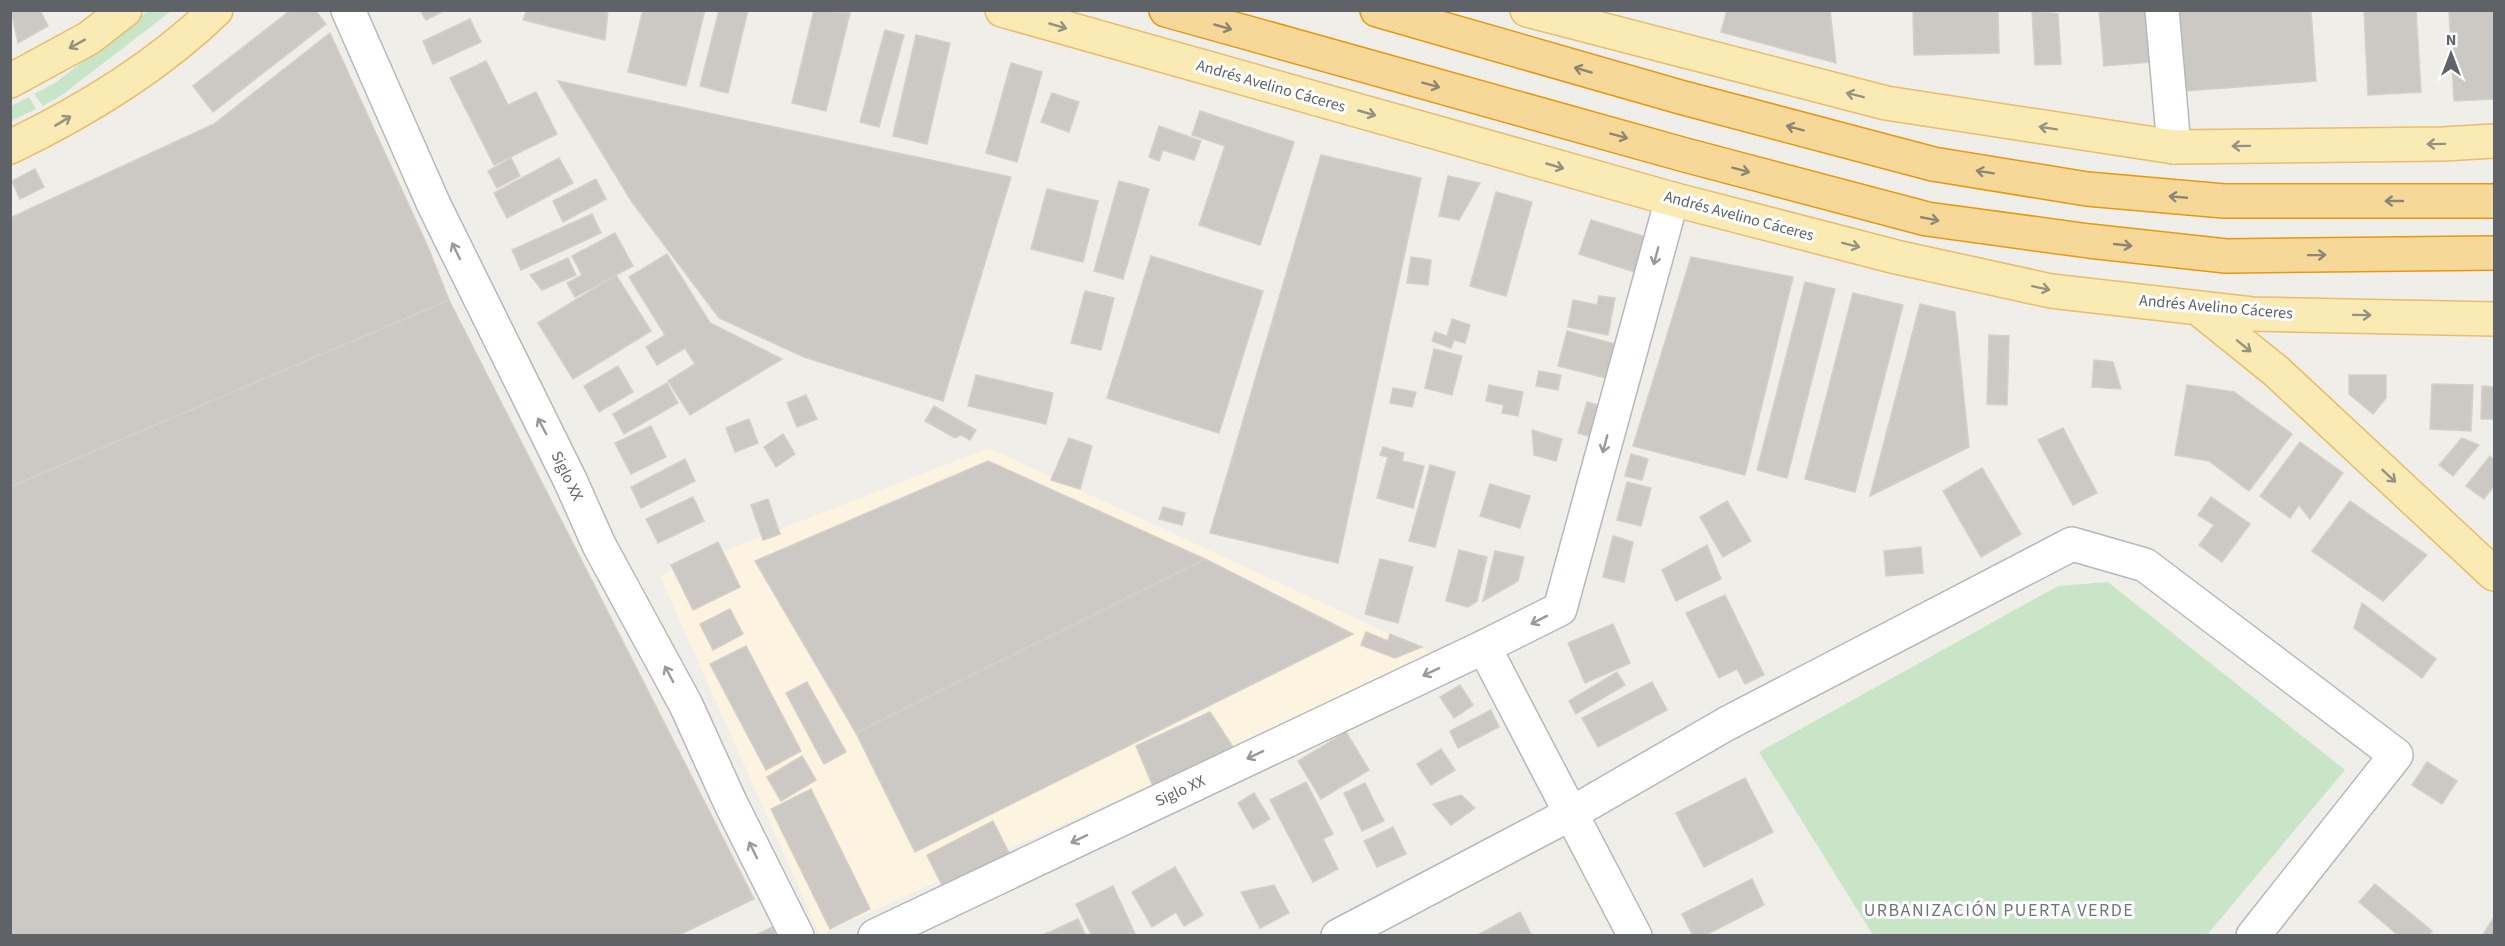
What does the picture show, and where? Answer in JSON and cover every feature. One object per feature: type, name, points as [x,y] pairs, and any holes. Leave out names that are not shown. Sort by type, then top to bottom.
[{"type":"highway","points":[[1166,10],[1928,219],[2089,241],[2226,256],[2494,253]]},
{"type":"highway","points":[[1377,10],[1680,97],[1944,166],[2087,189],[2224,201],[2494,201]]},
{"type":"main road","points":[[10,81],[89,38],[125,10]]},
{"type":"main road","points":[[10,147],[52,127],[122,86],[189,36],[216,10]]},
{"type":"main road","name":"Andrés Avelino Cáceres","points":[[1002,10],[1672,199],[1896,257],[2050,291],[2252,314],[2494,318]]},
{"type":"main road","points":[[1527,10],[1886,103],[2174,147],[2443,144],[2494,141]]},
{"type":"main road","points":[[2199,309],[2276,371],[2494,574]]},
{"type":"street","name":"Siglo XX","points":[[348,10],[406,144],[483,306],[570,480],[599,545],[686,705],[741,825],[797,936]]},
{"type":"street","points":[[2162,10],[2174,147]]},
{"type":"street","name":"Siglo XX","points":[[875,936],[1560,609],[1672,199]]},
{"type":"street","points":[[1338,936],[1572,813],[1726,724],[2072,543],[2145,565],[2396,755],[2253,936]]},
{"type":"street","points":[[1484,647],[1635,936]]},
{"type":"shaded area","points":[[989,448],[1435,655],[820,935],[660,576]]},
{"type":"green space","points":[[148,11],[171,11],[62,95],[43,106],[34,94],[55,83]]},
{"type":"green space","points":[[29,97],[36,109],[11,121],[11,106]]},
{"type":"green space","points":[[2108,582],[2345,770],[2207,935],[1873,935],[1759,752],[2058,586]]},
{"type":"building","points":[[11,10],[40,10],[48,26],[18,43]]},
{"type":"building","points":[[291,10],[315,10],[326,24],[213,112],[193,86]]},
{"type":"building","points":[[420,10],[445,10],[426,20]]},
{"type":"building","points":[[527,10],[608,10],[605,40],[523,20]]},
{"type":"building","points":[[643,10],[705,10],[686,86],[628,72]]},
{"type":"building","points":[[719,10],[748,10],[728,93],[700,86]]},
{"type":"building","points":[[814,10],[850,13],[826,111],[792,103]]},
{"type":"building","points":[[1727,10],[1830,10],[1836,63],[1721,32]]},
{"type":"building","points":[[1913,10],[1998,10],[1999,53],[1914,55]]},
{"type":"building","points":[[2032,10],[2058,14],[2061,64],[2035,65]]},
{"type":"building","points":[[2099,10],[2146,10],[2150,62],[2104,66]]},
{"type":"building","points":[[2179,10],[2311,10],[2316,81],[2185,91]]},
{"type":"building","points":[[2364,10],[2416,10],[2421,92],[2368,95]]},
{"type":"building","points":[[2449,10],[2494,10],[2494,99],[2454,101]]},
{"type":"building","points":[[470,19],[481,42],[433,64],[423,41]]},
{"type":"building","points":[[885,30],[904,35],[879,127],[860,122]]},
{"type":"building","points":[[330,33],[428,247],[449,300],[10,487],[10,218],[214,124]]},
{"type":"building","points":[[916,35],[950,43],[927,144],[893,136]]},
{"type":"building","points":[[486,61],[508,105],[536,92],[557,134],[494,165],[450,78]]},
{"type":"building","points":[[1011,63],[1042,72],[1017,162],[986,153]]},
{"type":"building","points":[[558,81],[1011,177],[943,401],[804,357],[719,318],[632,202]]},
{"type":"building","points":[[1052,93],[1079,102],[1069,132],[1041,122]]},
{"type":"building","points":[[1200,111],[1294,142],[1260,245],[1199,225],[1225,146],[1192,135]]},
{"type":"building","points":[[1159,126],[1201,141],[1194,160],[1163,150],[1159,161],[1149,157]]},
{"type":"building","points":[[1321,155],[1421,178],[1338,563],[1210,533]]},
{"type":"building","points":[[511,158],[520,176],[497,188],[488,171]]},
{"type":"building","points":[[559,158],[573,183],[507,218],[494,193]]},
{"type":"building","points":[[35,169],[44,187],[20,199],[12,181]]},
{"type":"building","points":[[1448,176],[1480,183],[1459,220],[1439,216]]},
{"type":"building","points":[[596,179],[606,199],[563,222],[553,201]]},
{"type":"building","points":[[1119,181],[1149,189],[1123,279],[1094,271]]},
{"type":"building","points":[[1047,189],[1098,201],[1083,262],[1031,249]]},
{"type":"building","points":[[1496,192],[1532,202],[1506,296],[1470,286]]},
{"type":"building","points":[[592,214],[601,233],[521,270],[512,250]]},
{"type":"building","points":[[1591,220],[1659,241],[1647,276],[1579,254]]},
{"type":"building","points":[[615,233],[633,266],[575,297],[567,283],[582,275],[572,256]]},
{"type":"building","points":[[667,254],[710,323],[782,359],[690,415],[668,381],[695,364],[685,348],[657,365],[646,347],[665,335],[629,277]]},
{"type":"building","points":[[1151,256],[1263,291],[1219,433],[1107,398]]},
{"type":"building","points":[[1411,257],[1431,260],[1428,285],[1407,283]]},
{"type":"building","points":[[1691,257],[1793,277],[1745,475],[1633,446]]},
{"type":"building","points":[[568,258],[576,275],[542,290],[530,275]]},
{"type":"building","points":[[616,275],[651,331],[573,379],[538,323]]},
{"type":"building","points":[[1805,282],[1835,289],[1787,478],[1757,470]]},
{"type":"building","points":[[1085,291],[1114,298],[1101,350],[1071,343]]},
{"type":"building","points":[[1853,293],[1903,305],[1855,492],[1805,479]]},
{"type":"building","points":[[1599,296],[1615,298],[1608,335],[1568,327],[1573,300],[1597,305]]},
{"type":"building","points":[[449,300],[754,899],[677,936],[10,936],[10,487]]},
{"type":"building","points":[[1920,304],[1955,312],[1969,447],[1870,496]]},
{"type":"building","points":[[1452,319],[1470,325],[1465,343],[1454,340],[1451,348],[1432,341],[1435,332],[1447,336]]},
{"type":"building","points":[[1567,331],[1615,344],[1606,378],[1558,366]]},
{"type":"building","points":[[1989,335],[2009,336],[2007,405],[1987,404]]},
{"type":"building","points":[[1434,349],[1462,356],[1452,395],[1425,388]]},
{"type":"building","points":[[2094,360],[2113,362],[2121,389],[2092,387]]},
{"type":"building","points":[[618,366],[633,392],[599,412],[584,386]]},
{"type":"building","points":[[1539,371],[1561,375],[1558,390],[1536,386]]},
{"type":"building","points":[[976,375],[1053,393],[1046,424],[968,406]]},
{"type":"building","points":[[2349,375],[2386,375],[2386,398],[2373,414],[2349,394]]},
{"type":"building","points":[[667,383],[678,403],[624,434],[613,414]]},
{"type":"building","points":[[2432,384],[2473,385],[2471,431],[2430,429]]},
{"type":"building","points":[[1489,385],[1523,392],[1518,416],[1502,413],[1504,405],[1486,401]]},
{"type":"building","points":[[2187,385],[2234,392],[2292,434],[2249,491],[2209,461],[2175,455]]},
{"type":"building","points":[[2482,386],[2494,387],[2494,419],[2481,419]]},
{"type":"building","points":[[1393,388],[1416,392],[1412,407],[1390,403]]},
{"type":"building","points":[[806,395],[817,419],[797,427],[787,403]]},
{"type":"building","points":[[1587,402],[1605,407],[1596,438],[1578,433]]},
{"type":"building","points":[[934,406],[976,430],[970,440],[961,435],[955,438],[925,421]]},
{"type":"building","points":[[749,419],[758,443],[735,452],[726,428]]},
{"type":"building","points":[[651,426],[666,457],[631,474],[615,443]]},
{"type":"building","points":[[2063,428],[2097,493],[2073,505],[2038,440]]},
{"type":"building","points":[[1532,430],[1562,439],[1556,461],[1534,455]]},
{"type":"building","points":[[783,434],[795,454],[776,467],[764,447]]},
{"type":"building","points":[[1069,438],[1092,446],[1080,489],[1051,480]]},
{"type":"building","points":[[2462,438],[2479,445],[2453,476],[2439,465]]},
{"type":"building","points":[[2300,442],[2343,473],[2310,519],[2299,505],[2290,518],[2260,496]]},
{"type":"building","points":[[1383,447],[1404,453],[1402,461],[1424,466],[1413,508],[1377,498],[1388,457],[1380,455]]},
{"type":"building","points":[[1631,454],[1648,459],[1642,480],[1625,476]]},
{"type":"building","points":[[2490,456],[2494,460],[2494,486],[2484,499],[2466,486]]},
{"type":"building","points":[[685,459],[695,481],[641,508],[631,487]]},
{"type":"building","points":[[988,461],[1205,559],[856,733],[755,561]]},
{"type":"building","points":[[1430,465],[1455,472],[1435,547],[1409,541]]},
{"type":"building","points":[[1982,468],[2021,534],[1981,557],[1943,491]]},
{"type":"building","points":[[1627,482],[1651,488],[1641,526],[1617,520]]},
{"type":"building","points":[[1490,484],[1530,496],[1520,528],[1480,516]]},
{"type":"building","points":[[693,497],[704,521],[658,543],[646,519]]},
{"type":"building","points":[[2211,497],[2250,524],[2222,562],[2199,545],[2214,525],[2198,515]]},
{"type":"building","points":[[768,499],[780,534],[763,540],[751,505]]},
{"type":"building","points":[[1727,501],[1751,541],[1723,557],[1700,517]]},
{"type":"building","points":[[2350,501],[2427,555],[2383,601],[2312,551]]},
{"type":"building","points":[[1163,507],[1185,513],[1182,525],[1159,519]]},
{"type":"building","points":[[1613,536],[1633,542],[1624,582],[1603,577]]},
{"type":"building","points":[[718,542],[740,587],[693,610],[671,565]]},
{"type":"building","points":[[1707,545],[1721,579],[1676,601],[1662,570]]},
{"type":"building","points":[[1921,547],[1923,573],[1886,576],[1884,551]]},
{"type":"building","points":[[1459,550],[1487,557],[1477,601],[1468,607],[1446,601]]},
{"type":"building","points":[[1495,551],[1524,557],[1518,581],[1483,601]]},
{"type":"building","points":[[1205,559],[1353,634],[915,852],[856,733]]},
{"type":"building","points":[[1380,559],[1413,567],[1398,623],[1365,614]]},
{"type":"building","points":[[1725,595],[1764,675],[1745,684],[1737,669],[1719,678],[1686,613]]},
{"type":"building","points":[[2362,603],[2436,659],[2422,678],[2354,628]]},
{"type":"building","points":[[730,609],[743,634],[713,650],[700,624]]},
{"type":"building","points":[[1613,624],[1630,663],[1585,683],[1568,643]]},
{"type":"building","points":[[1366,632],[1388,641],[1390,634],[1422,647],[1395,658],[1361,645]]},
{"type":"building","points":[[746,646],[801,751],[766,770],[710,664]]},
{"type":"building","points":[[1617,672],[1625,685],[1576,714],[1569,701]]},
{"type":"building","points":[[807,682],[846,752],[824,764],[786,693]]},
{"type":"building","points":[[1652,682],[1667,710],[1598,747],[1582,718]]},
{"type":"building","points":[[1460,685],[1473,705],[1454,718],[1440,697]]},
{"type":"building","points":[[1491,710],[1499,727],[1458,748],[1450,731]]},
{"type":"building","points":[[1210,712],[1235,750],[1153,786],[1136,746]]},
{"type":"building","points":[[1346,732],[1369,770],[1321,799],[1298,761]]},
{"type":"building","points":[[1441,749],[1455,770],[1431,785],[1417,764]]},
{"type":"building","points":[[802,756],[816,780],[781,801],[767,777]]},
{"type":"building","points":[[2427,762],[2457,781],[2442,804],[2412,785]]},
{"type":"building","points":[[1745,778],[1773,832],[1704,867],[1676,813]]},
{"type":"building","points":[[1306,782],[1333,834],[1323,839],[1338,869],[1313,882],[1270,800]]},
{"type":"building","points":[[1365,783],[1384,821],[1362,831],[1344,793]]},
{"type":"building","points":[[811,789],[870,909],[830,929],[771,809]]},
{"type":"building","points":[[1254,793],[1270,819],[1253,829],[1238,803]]},
{"type":"building","points":[[1461,795],[1475,808],[1451,825],[1433,804]]},
{"type":"building","points":[[993,821],[1012,859],[946,893],[927,855]]},
{"type":"building","points":[[1393,827],[1406,854],[1377,867],[1364,841]]},
{"type":"building","points":[[1175,867],[1203,915],[1184,926],[1176,912],[1152,927],[1132,892]]},
{"type":"building","points":[[1752,879],[1764,905],[1704,936],[1693,936],[1682,914]]},
{"type":"building","points":[[2375,884],[2432,931],[2429,936],[2399,936],[2359,902]]},
{"type":"building","points":[[1274,885],[1289,913],[1260,928],[1241,892]]},
{"type":"building","points":[[1113,886],[1136,936],[1092,936],[1076,904]]},
{"type":"building","points":[[1520,912],[1532,936],[1476,936]]},
{"type":"building","points":[[2494,917],[2494,936],[2482,936]]},
{"type":"building","points":[[1078,919],[1086,936],[1046,936],[1045,934]]},
{"type":"building","points":[[772,927],[776,936],[754,936]]},
{"type":"district","name":"URBANIZACIÓN PUERTA VERDE","points":[[1999,910]]}]
